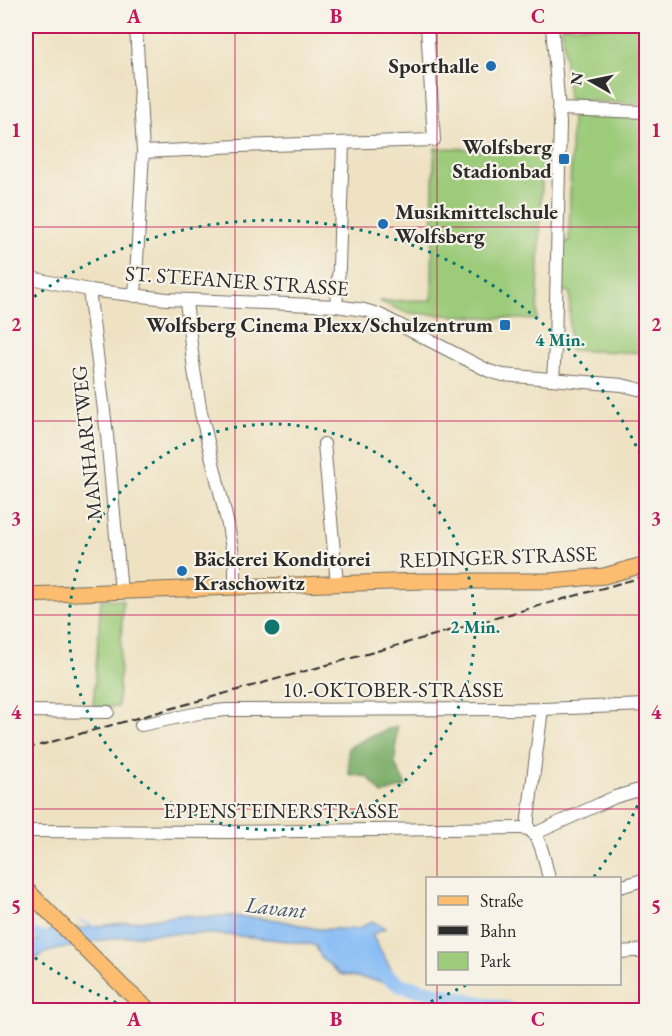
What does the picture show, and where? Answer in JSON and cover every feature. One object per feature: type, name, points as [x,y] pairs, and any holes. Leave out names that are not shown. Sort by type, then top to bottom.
[{"type":"main road","name":"REDINGER STRASSE","points":[[26,595],[423,581],[551,581],[604,576],[646,564]]},
{"type":"main road","points":[[26,889],[149,1011]]},
{"type":"street","points":[[135,296],[143,152],[136,26]]},
{"type":"street","points":[[143,152],[238,146],[434,140],[427,26]]},
{"type":"street","points":[[552,26],[560,123],[553,379]]},
{"type":"street","points":[[558,109],[646,112]]},
{"type":"street","points":[[336,306],[343,143]]},
{"type":"street","name":"ST. STEFANER STRASSE","points":[[26,277],[89,290],[186,301],[336,306],[364,310],[378,314],[489,371],[503,375],[622,385],[646,390]]},
{"type":"street","name":"MANHARTWEG","points":[[89,290],[107,435],[122,591]]},
{"type":"street","points":[[186,301],[201,413],[236,567],[235,587]]},
{"type":"street","points":[[324,444],[337,584]]},
{"type":"street","name":"10.-OKTOBER-STRASSE","points":[[141,725],[226,710],[542,709],[646,705]]},
{"type":"street","points":[[542,709],[528,818],[531,832],[540,844],[548,877]]},
{"type":"street","points":[[26,711],[108,712]]},
{"type":"street","points":[[531,832],[615,797],[646,788]]},
{"type":"street","name":"EPPENSTEINERSTRASSE","points":[[26,831],[229,832],[518,828],[531,832]]},
{"type":"street","points":[[621,887],[646,879]]},
{"type":"street","points":[[621,952],[646,950]]},
{"type":"green space","points":[[562,26],[646,26],[646,104],[568,100]]},
{"type":"green space","points":[[26,100],[28,145],[27,189],[26,189]]},
{"type":"green space","points":[[572,114],[646,118],[646,353],[569,350],[570,292],[561,291],[562,242],[569,242]]},
{"type":"green space","points":[[435,148],[543,150],[537,320],[407,313],[379,301],[432,300]]},
{"type":"green space","points":[[101,599],[123,600],[118,707],[93,707]]},
{"type":"green space","points":[[397,726],[395,764],[406,786],[382,794],[368,777],[349,774],[348,748]]},
{"type":"water","points":[[182,915],[278,920],[317,929],[358,929],[372,921],[385,928],[372,935],[400,985],[340,974],[321,957],[315,945],[224,935],[164,934],[103,940],[50,951],[38,957],[26,970],[26,945],[43,938],[51,929],[85,928]]},
{"type":"waterway","points":[[80,921],[97,928]]},
{"type":"waterway","points":[[26,932],[54,938]]},
{"type":"waterway","name":"Lavant","points":[[384,974],[400,985],[510,1010]]},
{"type":"waterway","name":"Lavant","points":[[595,1010],[646,1010]]},
{"type":"railway","points":[[26,749],[646,576]]},
{"type":"place","name":"Sporthalle","points":[[491,66]]},
{"type":"place","name":"Wolfsberg Stadionbad","points":[[564,159]]},
{"type":"place","name":"Musikmittelschule Wolfsberg","points":[[383,224]]},
{"type":"place","name":"Wolfsberg Cinema Plexx/Schulzentrum","points":[[505,325]]},
{"type":"place","name":"Bäckerei Konditorei Kraschowitz","points":[[182,571]]}]
